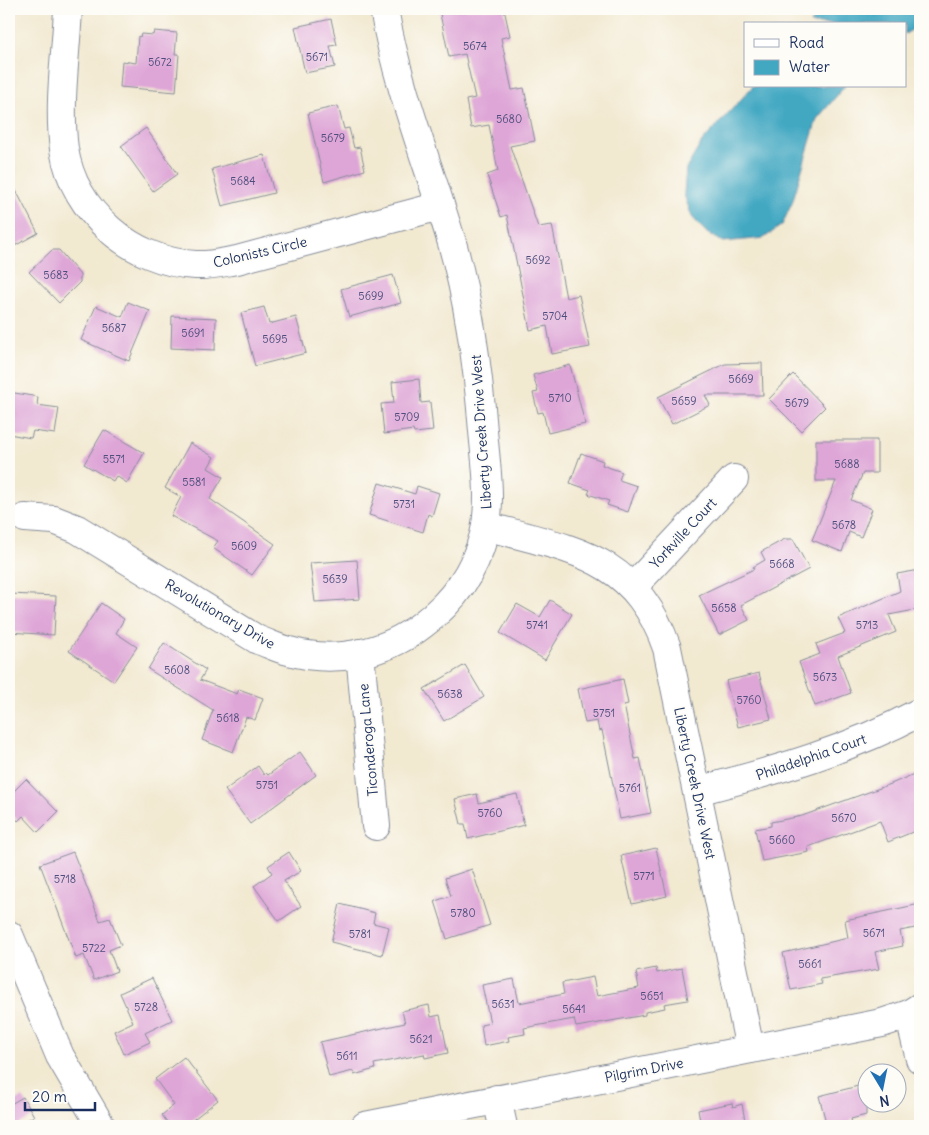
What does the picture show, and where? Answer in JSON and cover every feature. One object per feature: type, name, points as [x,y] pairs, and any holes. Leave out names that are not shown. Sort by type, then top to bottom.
[{"type":"street","name":"Colonists Circle","points":[[68,9],[62,123],[64,151],[70,172],[84,201],[98,219],[114,234],[141,251],[172,262],[205,265],[237,260],[440,206]]},
{"type":"street","name":"Liberty Creek Drive West","points":[[384,9],[401,87],[440,206],[461,278],[476,361],[488,488],[486,526],[575,550],[594,558],[617,572],[633,587],[654,616],[667,648],[750,1049]]},
{"type":"street","name":"Yorkville Court","points":[[633,587],[734,479]]},
{"type":"street","name":"Revolutionary Drive","points":[[25,518],[54,520],[76,529],[258,640],[279,648],[325,657],[360,653],[382,648],[402,639],[438,613],[460,588],[472,568],[486,526]]},
{"type":"street","name":"Ticonderoga Lane","points":[[360,653],[376,826]]},
{"type":"street","name":"Philadelphia Court","points":[[697,791],[776,771],[835,751],[882,732],[920,712]]},
{"type":"street","points":[[9,935],[60,1056],[101,1126]]},
{"type":"street","name":"Pilgrim Drive","points":[[365,1126],[882,1023],[915,1010]]},
{"type":"street","points":[[915,1010],[920,1059]]},
{"type":"street","points":[[497,1099],[503,1126]]},
{"type":"water","points":[[824,9],[920,9],[920,25],[906,33],[906,22],[812,22]]},
{"type":"water","points":[[751,88],[843,88],[817,119],[792,203],[782,225],[764,238],[723,242],[707,233],[692,217],[684,194],[686,169],[702,142]]},
{"type":"building","points":[[439,9],[504,9],[510,36],[501,38],[512,90],[524,88],[535,141],[510,146],[538,227],[552,225],[566,298],[579,295],[590,347],[552,354],[547,326],[530,330],[507,215],[501,217],[487,175],[498,171],[489,125],[471,128],[466,100],[475,98],[465,54],[449,57]]},
{"type":"building","points":[[331,19],[337,45],[330,46],[335,67],[305,73],[295,27]]},
{"type":"building","points":[[154,31],[177,33],[175,54],[179,54],[176,92],[120,87],[122,61],[136,63],[138,36],[140,37],[141,34],[153,35]]},
{"type":"building","points":[[338,106],[344,129],[349,128],[354,148],[360,147],[365,170],[324,182],[308,113]]},
{"type":"building","points":[[146,128],[177,174],[153,191],[121,146]]},
{"type":"building","points":[[264,155],[274,193],[222,206],[212,169]]},
{"type":"building","points":[[9,177],[38,233],[9,249]]},
{"type":"building","points":[[52,250],[59,250],[80,275],[80,282],[59,303],[29,272]]},
{"type":"building","points":[[393,275],[401,303],[349,317],[341,289]]},
{"type":"building","points":[[128,302],[150,311],[129,361],[81,340],[96,306],[122,317]]},
{"type":"building","points":[[264,307],[269,324],[296,317],[306,353],[255,366],[241,313]]},
{"type":"building","points":[[172,316],[216,318],[215,350],[171,348]]},
{"type":"building","points":[[762,363],[763,395],[705,395],[710,405],[672,424],[658,397],[725,364]]},
{"type":"building","points":[[570,365],[585,424],[548,433],[543,412],[538,413],[533,393],[538,392],[533,375]]},
{"type":"building","points":[[793,374],[825,407],[801,431],[769,399]]},
{"type":"building","points":[[419,379],[421,403],[430,402],[433,431],[414,433],[413,430],[384,434],[381,404],[394,403],[392,382]]},
{"type":"building","points":[[9,392],[38,397],[37,405],[59,408],[55,434],[33,431],[31,438],[9,434]]},
{"type":"building","points":[[104,430],[144,453],[127,483],[116,476],[113,481],[84,464]]},
{"type":"building","points":[[816,440],[877,440],[877,473],[863,473],[851,500],[872,509],[861,537],[849,532],[842,552],[812,540],[836,481],[816,481]]},
{"type":"building","points":[[190,443],[214,457],[208,468],[223,477],[210,499],[275,544],[252,575],[213,548],[218,541],[171,516],[181,497],[165,488]]},
{"type":"building","points":[[581,453],[603,461],[602,465],[622,472],[619,480],[637,486],[628,512],[607,505],[609,501],[588,494],[590,490],[570,483]]},
{"type":"building","points":[[379,483],[415,494],[417,486],[439,493],[432,516],[428,514],[423,532],[369,515]]},
{"type":"building","points":[[785,539],[793,539],[809,569],[741,605],[749,620],[719,635],[699,595],[754,569],[753,567],[765,560],[761,552]]},
{"type":"building","points":[[357,560],[360,599],[315,602],[310,563]]},
{"type":"building","points":[[920,570],[920,609],[889,615],[896,632],[838,656],[851,693],[815,706],[799,662],[820,654],[816,644],[845,633],[838,618],[900,591],[897,574]]},
{"type":"building","points":[[9,594],[56,596],[54,635],[9,632]]},
{"type":"building","points":[[550,600],[572,614],[545,660],[500,633],[517,604],[540,617]]},
{"type":"building","points":[[101,603],[124,619],[116,633],[137,647],[114,681],[69,651]]},
{"type":"building","points":[[164,643],[206,670],[200,680],[237,694],[239,689],[263,698],[255,720],[246,717],[233,752],[202,740],[213,710],[148,669]]},
{"type":"building","points":[[465,665],[484,697],[444,721],[424,689]]},
{"type":"building","points":[[759,673],[771,719],[738,727],[726,681]]},
{"type":"building","points":[[623,679],[628,704],[624,705],[635,759],[640,758],[651,813],[620,819],[602,730],[599,731],[597,721],[585,723],[578,689]]},
{"type":"building","points":[[300,752],[316,775],[250,824],[225,790],[258,766],[264,775],[266,773],[268,775]]},
{"type":"building","points":[[914,774],[920,788],[920,829],[888,842],[880,821],[808,847],[809,852],[762,861],[755,829],[771,826],[771,822],[802,816]]},
{"type":"building","points":[[26,779],[58,812],[38,832],[23,816],[18,821],[9,811],[9,796]]},
{"type":"building","points":[[477,794],[479,803],[517,794],[524,825],[468,839],[465,824],[461,824],[455,799]]},
{"type":"building","points":[[656,848],[667,896],[632,904],[621,856]]},
{"type":"building","points":[[73,852],[100,921],[110,918],[121,945],[109,950],[117,971],[94,980],[84,955],[76,958],[40,864]]},
{"type":"building","points":[[289,852],[301,871],[284,881],[301,906],[279,921],[254,886],[272,873],[268,866]]},
{"type":"building","points":[[472,869],[490,925],[447,939],[435,901],[451,896],[445,878]]},
{"type":"building","points":[[340,904],[375,913],[373,923],[389,927],[382,955],[331,942]]},
{"type":"building","points":[[920,904],[920,927],[900,931],[903,946],[875,952],[879,969],[820,979],[822,984],[791,990],[783,953],[848,938],[845,920]]},
{"type":"building","points":[[656,968],[657,973],[682,968],[688,1000],[664,1004],[665,1008],[645,1012],[645,1015],[576,1027],[574,1019],[524,1028],[525,1034],[508,1037],[509,1041],[484,1046],[481,1025],[490,1023],[482,985],[514,979],[519,1003],[564,994],[562,983],[593,977],[597,996],[639,988],[636,972]]},
{"type":"building","points":[[152,978],[172,1020],[145,1033],[150,1042],[124,1054],[114,1031],[133,1022],[120,993]]},
{"type":"building","points":[[429,1005],[431,1017],[440,1015],[448,1053],[425,1058],[424,1054],[374,1064],[375,1069],[354,1075],[353,1071],[329,1077],[320,1042],[405,1023],[402,1011]]},
{"type":"building","points":[[184,1057],[218,1100],[185,1126],[170,1126],[162,1115],[174,1105],[155,1079]]},
{"type":"building","points":[[856,1087],[856,1112],[866,1112],[866,1115],[851,1119],[852,1123],[827,1126],[819,1096]]},
{"type":"building","points":[[23,1097],[34,1116],[16,1126],[9,1126],[9,1105]]},
{"type":"building","points":[[732,1103],[733,1107],[742,1104],[746,1126],[701,1126],[698,1110]]}]
